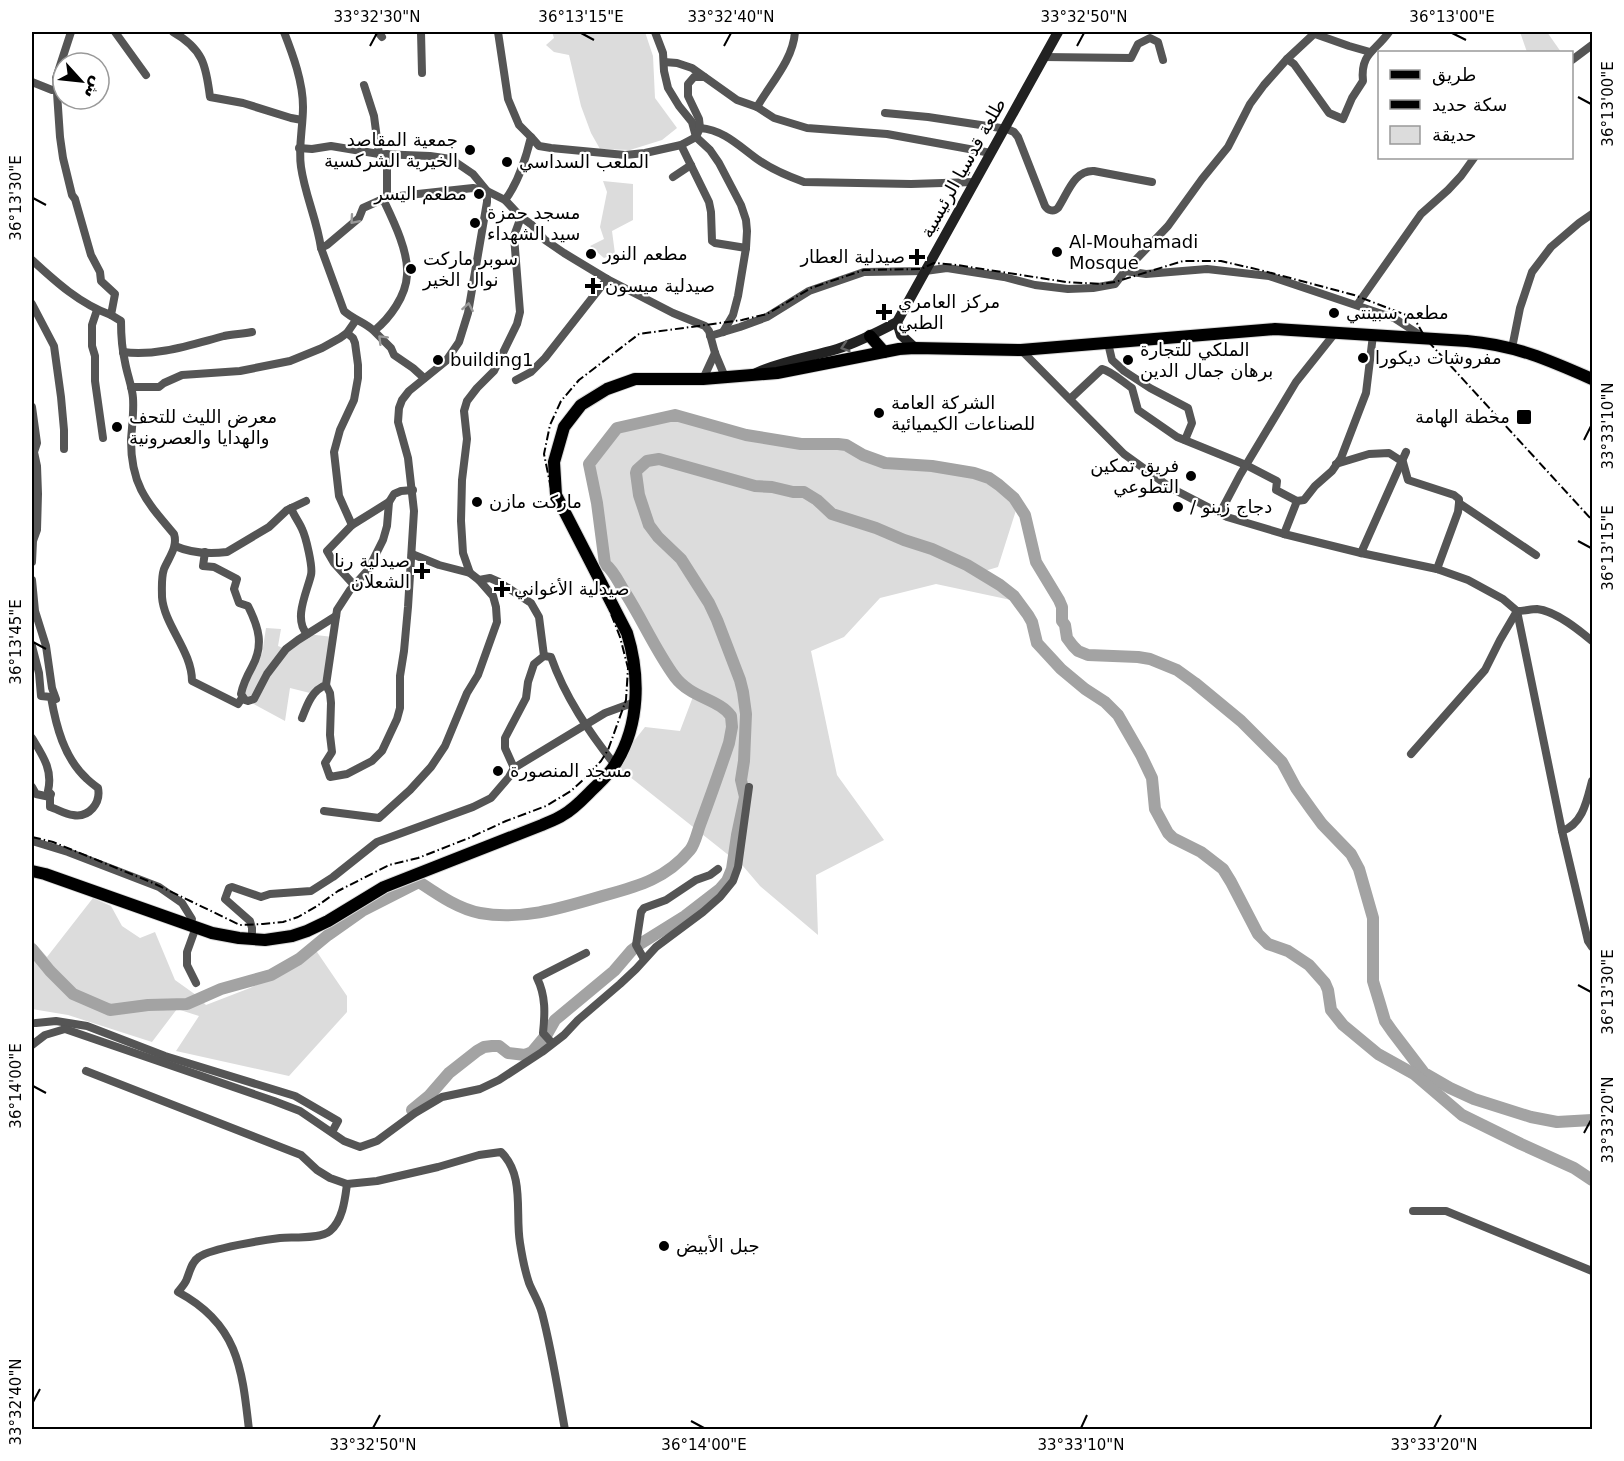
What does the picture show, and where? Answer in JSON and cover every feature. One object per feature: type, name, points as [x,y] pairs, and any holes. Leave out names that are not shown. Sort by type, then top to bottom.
[{"type":"main road","name":"طلعة قدسيا الرئيسية","points":[[897,322],[1058,32]]},
{"type":"main road","points":[[752,375],[772,365],[860,342],[897,322],[901,335],[915,348]]},
{"type":"main road","points":[[32,871],[225,936],[265,940],[307,931],[384,887],[553,820],[564,815],[583,800],[615,765],[628,737],[635,702],[636,676],[633,652],[627,633],[556,495],[554,462],[564,427],[581,405],[607,389],[635,379],[703,379],[777,373],[915,348],[1022,350],[1275,329],[1482,342],[1544,357],[1593,379]]},
{"type":"main road","points":[[870,336],[884,352]]},
{"type":"street","points":[[65,51],[71,32]]},
{"type":"street","points":[[115,32],[146,75]]},
{"type":"street","points":[[173,32],[190,43],[201,55],[210,98],[243,103],[302,120]]},
{"type":"street","points":[[284,32],[299,78],[303,108],[299,148],[304,183],[321,248],[340,303],[344,311],[356,320],[364,322],[391,348],[394,355],[424,378]]},
{"type":"street","points":[[378,32],[382,37],[384,32]]},
{"type":"street","points":[[421,32],[422,73]]},
{"type":"street","points":[[498,32],[508,99],[519,125],[538,146],[625,155],[681,145],[696,137],[700,128],[699,119],[688,96],[688,84],[694,77],[704,77]]},
{"type":"street","points":[[655,32],[663,54],[668,88],[692,122],[696,137],[710,150],[719,163],[741,205],[747,231],[746,248],[733,315],[723,332]]},
{"type":"street","points":[[757,108],[789,57],[795,36],[788,32]]},
{"type":"street","points":[[1287,58],[1294,64],[1329,113],[1342,119],[1363,81],[1362,68],[1370,52],[1389,32]]},
{"type":"street","points":[[710,336],[767,317],[808,291],[864,272],[925,271],[946,268],[1068,290],[1115,284],[1168,226],[1228,147],[1250,104],[1287,58],[1316,33],[1370,52]]},
{"type":"street","points":[[1044,57],[1131,58],[1138,44],[1150,38],[1158,42],[1163,60]]},
{"type":"street","points":[[1573,59],[1593,45]]},
{"type":"street","points":[[664,62],[692,68],[737,100],[774,118],[807,128],[887,134],[991,153]]},
{"type":"street","points":[[32,82],[51,90]]},
{"type":"street","points":[[364,85],[383,154],[385,198],[403,248],[408,273],[396,305],[386,320],[374,331]]},
{"type":"street","points":[[58,111],[63,158],[72,195],[91,255],[100,272],[101,281],[115,294],[111,315]]},
{"type":"street","points":[[885,113],[1011,130],[1018,137],[1045,206],[1050,210],[1054,211],[1058,208],[1076,177],[1085,172],[1094,171],[1152,182]]},
{"type":"street","points":[[700,128],[712,129],[737,142],[758,160],[788,177],[804,182],[911,184],[974,182]]},
{"type":"street","points":[[505,200],[510,195],[531,137]]},
{"type":"street","points":[[681,145],[709,202],[712,241],[746,248]]},
{"type":"street","points":[[299,148],[331,146],[383,154],[451,159],[473,174],[487,191],[465,324],[459,342],[446,361],[409,391],[402,400],[398,416],[408,458],[414,511],[405,644],[400,676],[400,708],[382,751],[372,761],[347,774],[330,777],[325,763],[332,752],[331,703],[326,685],[336,616],[345,596],[368,570],[383,540],[389,502]]},
{"type":"street","points":[[1357,305],[1421,214],[1454,183],[1473,159]]},
{"type":"street","points":[[673,177],[692,165]]},
{"type":"street","points":[[321,248],[359,218],[363,208],[385,198],[473,188],[487,191],[505,200],[545,240],[564,253],[607,279],[705,326],[709,331],[725,377]]},
{"type":"street","points":[[1512,348],[1520,308],[1532,272],[1551,247],[1578,223],[1593,214]]},
{"type":"street","points":[[470,573],[463,553],[461,521],[462,480],[467,439],[464,411],[467,401],[494,371],[517,324],[520,312],[514,236],[521,217]]},
{"type":"street","points":[[32,260],[66,290],[97,310],[121,321],[123,352],[133,399],[131,442],[136,482],[176,540],[162,580],[166,612],[189,662],[192,681],[238,704],[257,653],[258,632],[248,606],[239,603],[234,589],[237,579],[214,567],[203,566],[205,552]]},
{"type":"street","points":[[1125,271],[1146,274],[1207,269],[1269,276],[1394,318],[1426,339]]},
{"type":"street","points":[[516,380],[531,372],[545,358],[607,279]]},
{"type":"street","points":[[32,304],[54,346],[62,397],[64,449]]},
{"type":"street","points":[[97,310],[92,325],[92,346],[103,438]]},
{"type":"street","points":[[131,387],[159,387],[182,375],[240,371],[290,361],[322,348],[347,333],[356,320]]},
{"type":"street","points":[[123,352],[138,353],[185,348],[228,335],[252,332]]},
{"type":"street","points":[[347,333],[355,343],[358,378],[354,400],[340,430],[334,452],[339,496],[352,525]]},
{"type":"street","points":[[1220,513],[1296,381],[1335,333]]},
{"type":"street","points":[[1070,399],[1102,369],[1109,370],[1132,388],[1138,410],[1177,437],[1246,465],[1277,482],[1276,490],[1297,501],[1304,500],[1315,486],[1332,471],[1341,458],[1366,393],[1373,335]]},
{"type":"street","points":[[1108,343],[1112,360],[1124,371],[1188,408],[1192,423],[1185,440]]},
{"type":"street","points":[[1022,350],[1124,454],[1171,488],[1220,513],[1284,534],[1437,569],[1468,580],[1503,599],[1517,611],[1562,831],[1588,941],[1593,947]]},
{"type":"street","points":[[703,379],[715,353]]},
{"type":"street","points":[[32,407],[37,443],[33,451],[37,466],[37,530],[33,540],[32,562]]},
{"type":"street","points":[[1361,553],[1406,452]]},
{"type":"street","points":[[1336,464],[1369,454],[1389,453],[1403,462],[1408,480],[1454,495],[1459,499],[1458,512],[1437,569]]},
{"type":"street","points":[[354,585],[334,563],[327,550],[352,525],[389,502],[394,494],[413,490]]},
{"type":"street","points":[[175,546],[190,551],[220,553],[234,549],[269,527],[287,510],[306,501]]},
{"type":"street","points":[[1284,534],[1297,501]]},
{"type":"street","points":[[1459,503],[1536,555]]},
{"type":"street","points":[[291,508],[302,529],[311,560],[312,574],[301,614],[303,630],[307,634]]},
{"type":"street","points":[[324,811],[379,818],[410,790],[431,767],[445,746],[467,693],[478,675],[497,622],[493,596],[479,580],[470,573],[439,565],[412,554]]},
{"type":"street","points":[[479,580],[490,578],[531,603],[539,617],[544,656]]},
{"type":"street","points":[[32,580],[35,611],[46,646],[52,688],[56,699],[41,696],[39,673],[32,646]]},
{"type":"street","points":[[1517,611],[1538,609],[1554,615],[1577,628],[1593,641]]},
{"type":"street","points":[[1411,754],[1485,669],[1517,611]]},
{"type":"street","points":[[242,698],[248,701],[254,699],[267,674],[281,655],[292,644],[336,616]]},
{"type":"street","points":[[514,768],[505,748],[505,738],[526,698],[534,664],[544,656],[551,657],[558,676],[586,726],[615,765]]},
{"type":"street","points":[[302,718],[314,694],[326,685]]},
{"type":"street","points":[[32,738],[48,768],[50,807],[75,816],[88,813],[97,804],[98,788],[87,780],[64,747],[51,697]]},
{"type":"street","points":[[252,939],[250,921],[225,899],[229,888],[261,897],[270,894],[311,891],[333,877],[377,842],[473,807],[491,798],[514,768],[605,713],[635,702]]},
{"type":"street","points":[[1562,831],[1570,828],[1579,820],[1593,781]]},
{"type":"street","points":[[32,787],[36,794],[50,797]]},
{"type":"street","points":[[32,1045],[45,1035],[65,1029],[300,1111],[335,1127],[344,1140],[360,1147],[377,1141],[442,1097],[480,1089],[499,1080],[549,1039],[564,1035],[620,984],[642,956],[720,897],[733,881],[738,867],[749,787]]},
{"type":"street","points":[[32,841],[69,852],[159,887],[182,903],[192,919],[187,965],[196,983]]},
{"type":"street","points":[[642,956],[636,945],[641,912],[644,908],[666,900],[696,880],[718,869]]},
{"type":"street","points":[[549,1039],[545,1004],[537,978],[586,953]]},
{"type":"street","points":[[36,1023],[56,1021],[87,1026],[165,1056],[296,1096],[338,1121],[335,1127]]},
{"type":"street","points":[[86,1071],[301,1155],[317,1170],[347,1184],[376,1181],[479,1155],[501,1152],[508,1158],[514,1174],[520,1242],[529,1281],[541,1309],[547,1331],[565,1430]]},
{"type":"street","points":[[249,1430],[240,1370],[231,1342],[206,1309],[178,1292],[196,1260],[209,1252],[266,1240],[328,1233],[337,1222],[347,1184]]},
{"type":"street","points":[[1413,1211],[1446,1211],[1593,1271]]},
{"type":"green space","points":[[552,32],[645,32],[653,56],[655,98],[677,128],[662,140],[630,150],[600,149],[581,106],[569,55],[554,52],[546,45],[554,38]]},
{"type":"green space","points":[[1520,32],[1547,32],[1560,51],[1527,51]]},
{"type":"green space","points":[[603,181],[633,184],[633,220],[612,231],[615,254],[604,258],[590,246],[604,239],[600,227],[607,192]]},
{"type":"green space","points":[[675,415],[752,436],[801,444],[846,445],[863,455],[885,463],[937,467],[974,473],[999,485],[1018,504],[998,567],[978,573],[1020,602],[936,584],[880,598],[844,637],[811,651],[837,775],[884,840],[816,875],[818,935],[760,886],[737,859],[736,861],[615,765],[645,727],[680,731],[694,694],[681,684],[605,564],[589,464],[617,428]]},
{"type":"green space","points":[[266,628],[281,629],[278,646],[286,649],[307,634],[333,637],[326,685],[314,694],[290,688],[285,721],[248,701],[243,688],[262,654]]},
{"type":"green space","points":[[93,898],[111,906],[122,926],[140,938],[155,932],[175,980],[206,1005],[250,988],[298,964],[315,949],[347,996],[347,1012],[289,1076],[176,1051],[199,1016],[177,1009],[152,1042],[68,1015],[32,1009],[32,940],[47,957]]},
{"type":"waterway","points":[[32,949],[73,994],[110,1010],[148,1005],[187,1004],[221,989],[271,975],[299,959],[362,911],[419,882],[464,908],[480,913],[512,915],[544,912],[618,892],[652,880],[672,868],[695,842],[729,743],[732,727],[731,716],[726,710],[689,690],[675,677],[617,578],[605,564],[589,464],[617,428],[675,415],[746,435],[801,444],[846,445],[863,455],[885,463],[932,466],[974,473],[989,478],[999,485],[1014,498],[1025,515],[1036,562],[1059,600],[1067,638],[1073,646],[1088,655],[1150,659],[1177,670],[1195,683],[1241,721],[1282,762],[1296,788],[1322,824],[1351,854],[1359,869],[1373,918],[1373,981],[1385,1021],[1424,1073],[1474,1099],[1531,1117],[1557,1122],[1592,1120]]},
{"type":"waterway","points":[[412,1110],[429,1096],[449,1073],[484,1047],[499,1046],[508,1053],[525,1055],[532,1052],[555,1020],[614,971],[632,950],[685,916],[720,889],[727,881],[732,869],[745,797],[741,780],[746,714],[743,692],[709,603],[681,559],[649,525],[639,495],[636,473],[647,461],[659,459],[755,486],[804,492],[832,514],[932,549],[967,565],[1000,585],[1014,596],[1028,615],[1037,643],[1061,669],[1105,702],[1118,715],[1152,778],[1155,809],[1168,833],[1173,838],[1201,852],[1223,869],[1258,934],[1268,944],[1288,951],[1309,965],[1325,983],[1331,1010],[1343,1025],[1378,1054],[1414,1074],[1462,1115],[1574,1168],[1592,1180]]},
{"type":"railway","points":[[32,837],[53,842],[153,883],[240,925],[263,924],[283,922],[298,917],[338,891],[389,865],[418,858],[469,838],[546,806],[571,791],[601,761],[608,750],[626,700],[628,668],[620,637],[608,606],[553,498],[544,454],[550,425],[561,401],[579,380],[639,334],[742,320],[767,314],[811,288],[864,270],[921,269],[934,263],[1066,282],[1101,284],[1115,282],[1183,261],[1221,261],[1354,295],[1414,318],[1426,339],[1592,520]]},
{"type":"place","name":"جمعية المقاصد الخيرية الشركسية","points":[[470,150]]},
{"type":"place","name":"الملعب السداسي","points":[[507,162]]},
{"type":"place","name":"مطعم اليسر","points":[[479,194]]},
{"type":"place","name":"مسجد حمزة سيد الشهداء","points":[[475,223]]},
{"type":"place","name":"Al-Mouhamadi Mosque","points":[[1057,252]]},
{"type":"place","name":"مطعم النور","points":[[591,254]]},
{"type":"place","name":"صيدلية العطار","points":[[917,257]]},
{"type":"place","name":"سوبر ماركت نوال الخير","points":[[411,269]]},
{"type":"place","name":"صيدلية ميسون","points":[[593,286]]},
{"type":"place","name":"مركز العامري الطبي","points":[[884,312]]},
{"type":"place","name":"مطعم سبينتي","points":[[1334,313]]},
{"type":"place","name":"مفروشات ديكورا","points":[[1363,358]]},
{"type":"place","name":"building1","points":[[438,360]]},
{"type":"place","name":"الملكي للتجارة برهان جمال الدين","points":[[1128,360]]},
{"type":"place","name":"الشركة العامة للصناعات الكيميائية","points":[[879,413]]},
{"type":"place","name":"محطة الهامة","points":[[1524,417]]},
{"type":"place","name":"معرض الليث للتحف والهدايا والعصرونية","points":[[117,427]]},
{"type":"place","name":"فريق تمكين التطوعي","points":[[1191,476]]},
{"type":"place","name":"ماركت مازن","points":[[477,502]]},
{"type":"place","name":"/ دجاج زينو","points":[[1178,507]]},
{"type":"place","name":"صيدلية رنا الشعلان","points":[[422,571]]},
{"type":"place","name":"صيدلية الأغواني","points":[[502,589]]},
{"type":"place","name":"مسجد المنصورة","points":[[498,771]]},
{"type":"place","name":"جبل الأبيض","points":[[664,1246]]}]
